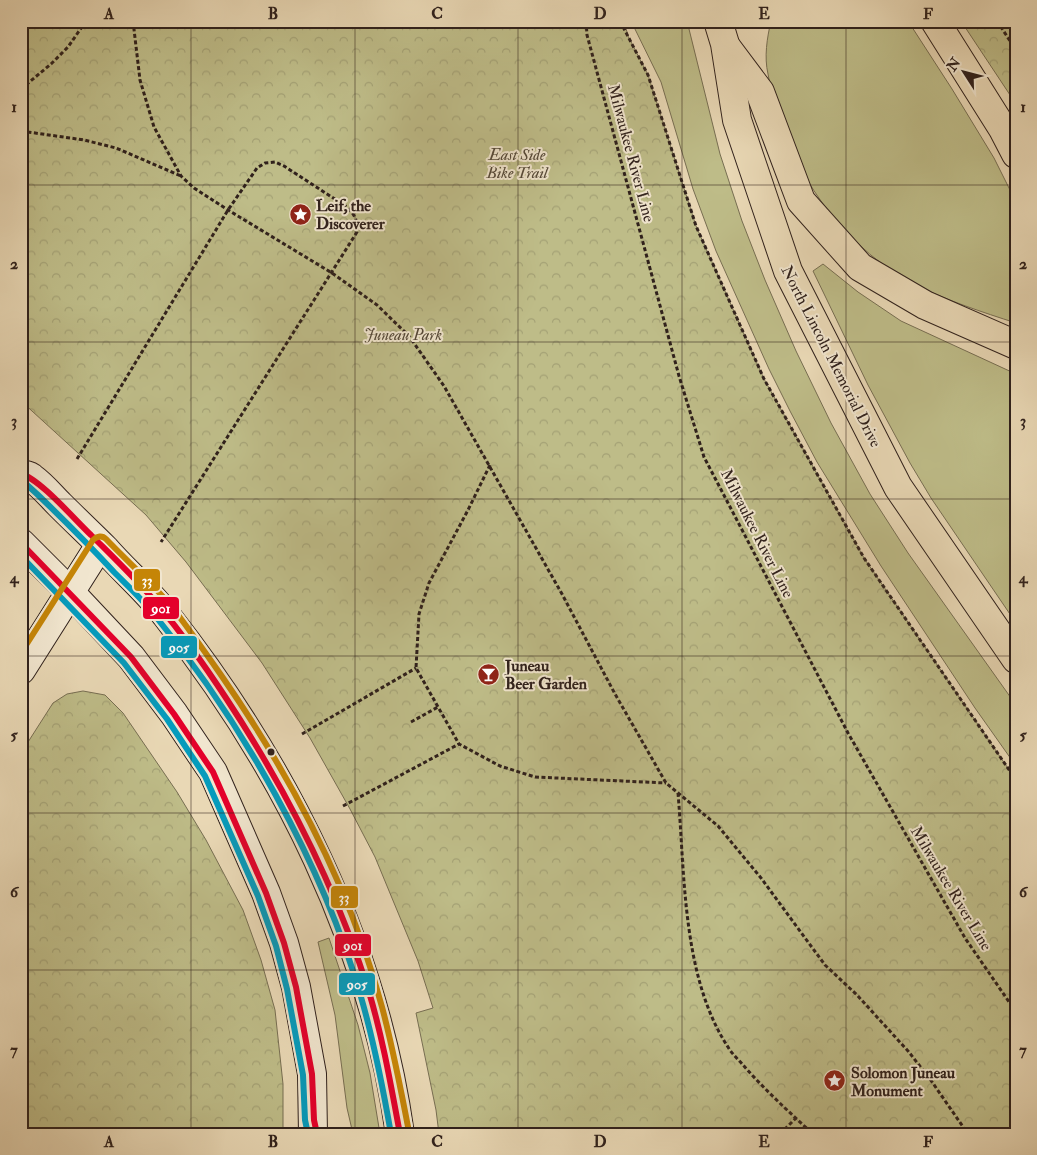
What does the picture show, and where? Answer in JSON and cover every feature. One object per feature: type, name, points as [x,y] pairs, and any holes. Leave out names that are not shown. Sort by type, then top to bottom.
[{"type":"main road","points":[[935,21],[1003,128],[1016,154]]},
{"type":"main road","points":[[722,29],[760,92],[800,201],[860,267],[925,305],[1016,346]]},
{"type":"main road","name":"North Lincoln Memorial Drive","points":[[722,29],[737,120],[788,271],[898,487],[1016,659]]},
{"type":"main road","points":[[21,474],[31,476],[165,613],[227,697],[263,754],[294,810],[324,872],[352,942],[375,1011],[392,1082],[400,1134]]},
{"type":"main road","points":[[21,543],[131,657],[174,714],[213,772],[266,893],[284,942],[296,987],[312,1074],[315,1129]]},
{"type":"main road","points":[[21,670],[100,545]]},
{"type":"path","points":[[21,89],[68,47],[86,21]]},
{"type":"path","points":[[133,21],[140,80],[154,126],[181,176],[194,188],[228,210],[332,273],[377,305],[409,336],[444,386],[490,465],[615,694],[666,783],[718,826],[761,878],[825,965],[857,995],[908,1051],[968,1134]]},
{"type":"path","name":"Milwaukee River Line","points":[[586,21],[590,44],[678,376],[704,457],[848,733],[966,938],[1016,1012]]},
{"type":"path","points":[[620,21],[648,75],[696,226],[764,379],[864,558],[1016,780]]},
{"type":"path","points":[[997,21],[1016,50]]},
{"type":"path","points":[[21,131],[84,140],[116,148],[181,176]]},
{"type":"path","points":[[77,459],[228,210],[257,168],[265,162],[275,162],[348,207],[354,215],[357,224],[356,232],[332,273],[161,542]]},
{"type":"path","points":[[490,465],[468,510],[428,582],[420,614],[416,668],[459,744],[500,766],[534,778],[666,783]]},
{"type":"path","points":[[302,734],[416,668]]},
{"type":"path","points":[[411,722],[438,707]]},
{"type":"path","points":[[343,806],[459,744]]},
{"type":"path","points":[[678,793],[688,917],[701,990],[728,1048],[754,1077],[813,1134]]},
{"type":"path","points":[[780,1134],[796,1118]]},
{"type":"green space","name":"Juneau Park","points":[[21,21],[624,21],[628,36],[648,75],[696,226],[764,379],[864,558],[1016,780],[1016,1134],[439,1134],[436,1110],[416,1013],[433,1008],[418,961],[375,857],[310,738],[262,663],[186,562],[146,515],[21,401]]},
{"type":"green space","points":[[631,21],[687,21],[720,154],[742,221],[796,351],[831,423],[870,494],[908,553],[1016,705],[1016,766],[975,708],[881,566],[817,462],[790,411],[716,251],[693,189],[661,82]]},
{"type":"green space","points":[[771,21],[908,21],[994,158],[1016,202],[1016,323],[928,291],[892,271],[849,235],[830,213],[800,166],[788,140],[773,94],[766,61]]},
{"type":"green space","points":[[961,21],[1016,21],[1016,104]]},
{"type":"green space","points":[[823,264],[858,292],[901,321],[1016,374],[1016,623],[931,498],[868,385],[813,271]]},
{"type":"green space","points":[[83,691],[105,695],[123,713],[177,792],[206,840],[243,910],[261,960],[275,1010],[283,1084],[283,1134],[21,1134],[21,753],[53,703],[67,694]]},
{"type":"green space","points":[[329,938],[358,1025],[370,1073],[380,1134],[353,1134],[347,1108],[335,1015],[318,942]]},
{"type":"transit line","name":"901","points":[[21,474],[29,477],[57,501],[159,606],[210,674],[269,768],[308,840],[356,953],[378,1027],[400,1134]]},
{"type":"transit line","name":"905","points":[[21,483],[26,484],[56,513],[153,613],[218,700],[276,795],[325,895],[345,946],[370,1031],[391,1134]]},
{"type":"transit line","name":"33","points":[[21,653],[93,540],[98,537],[106,539],[172,607],[247,713],[294,793],[316,834],[335,876],[369,962],[393,1053],[409,1132]]},
{"type":"transit line","name":"901","points":[[21,543],[131,657],[174,714],[213,772],[266,893],[284,943],[296,987],[312,1074],[314,1120],[317,1134]]},
{"type":"transit line","name":"905","points":[[21,556],[124,663],[167,719],[205,776],[258,896],[276,946],[287,989],[303,1075],[305,1120],[308,1134]]},
{"type":"place","name":"Leif, the Discoverer","points":[[300,214]]},
{"type":"place","name":"Juneau Beer Garden","points":[[489,674]]},
{"type":"place","name":"Solomon Juneau Monument","points":[[835,1081]]},
{"type":"park label","name":"East Side Bike Trail","points":[[517,163]]}]
